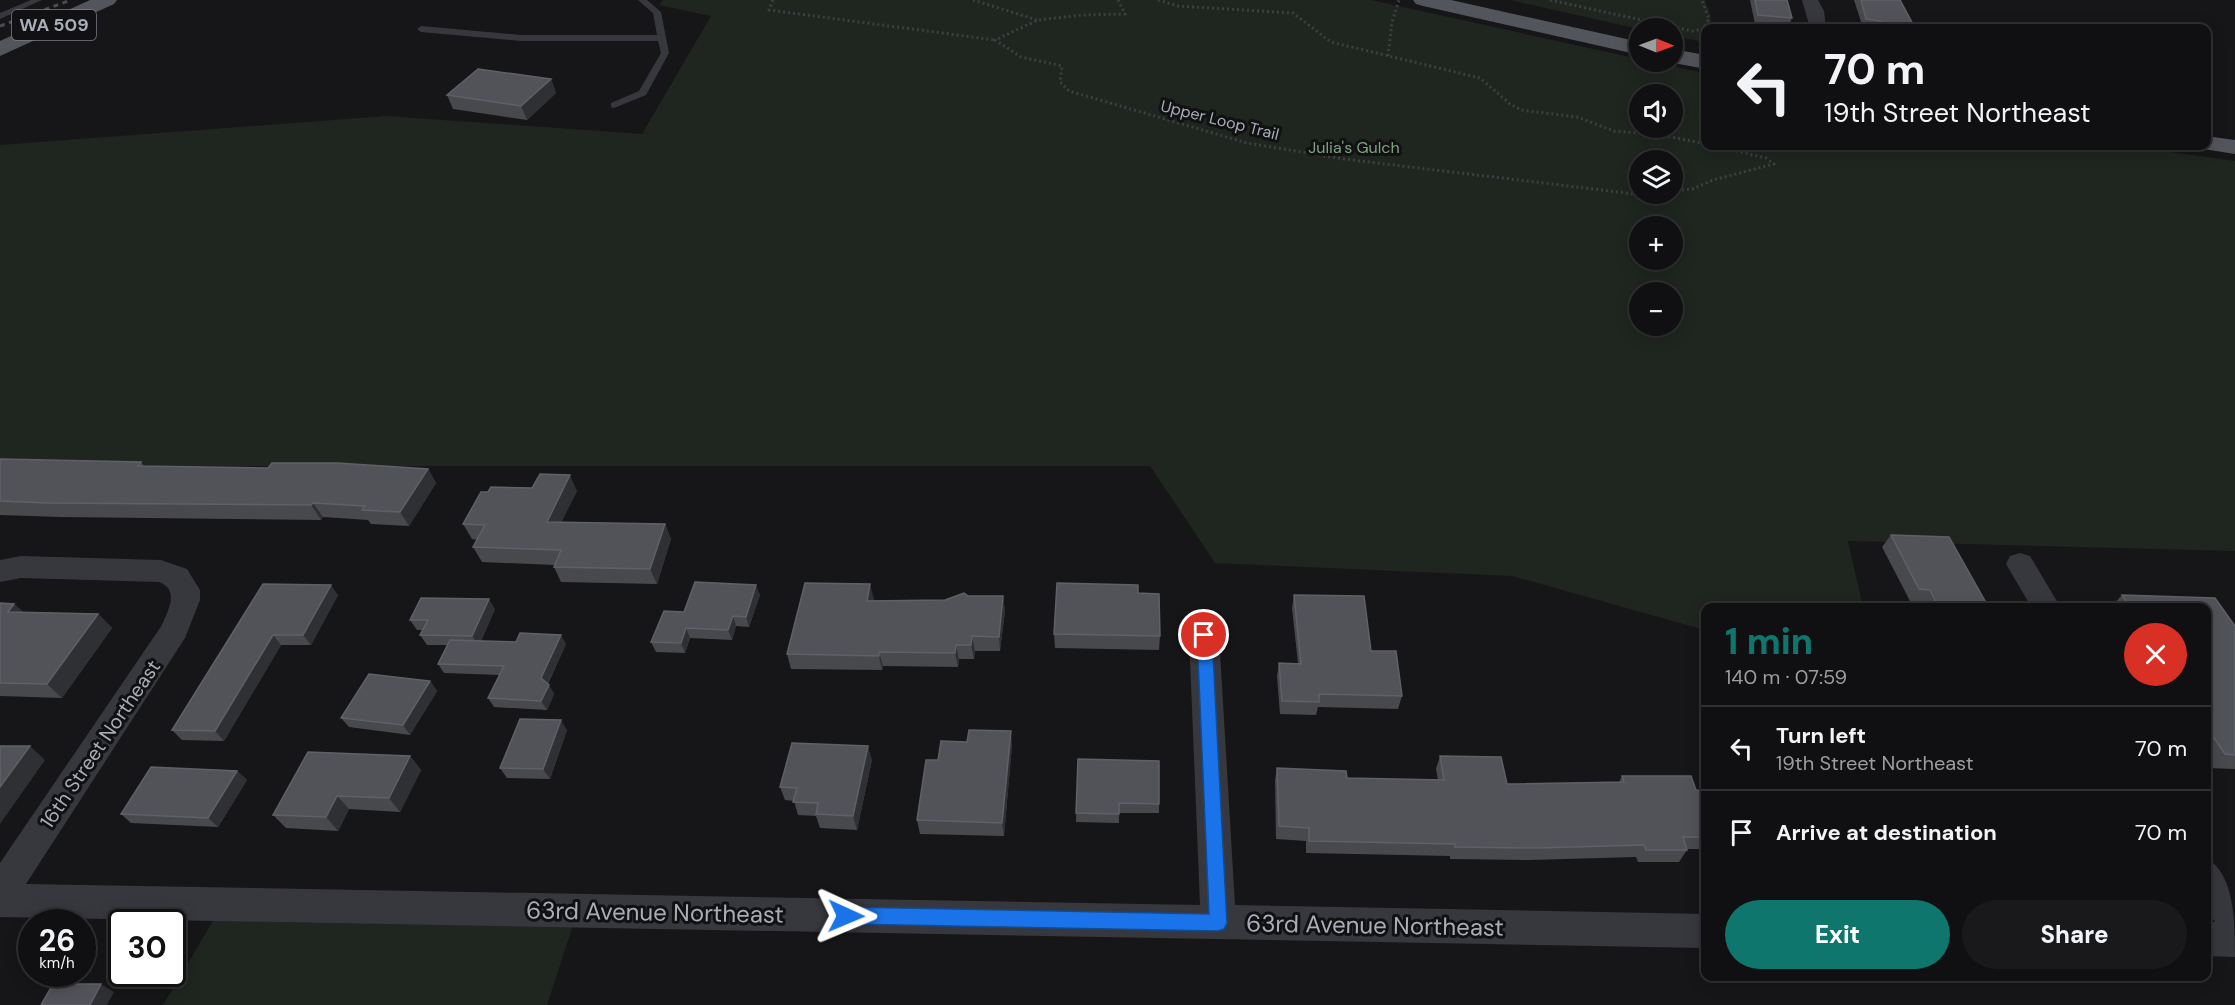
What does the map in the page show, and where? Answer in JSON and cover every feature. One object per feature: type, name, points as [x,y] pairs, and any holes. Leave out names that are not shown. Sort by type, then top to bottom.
[{"type":"main road","name":"WA 509","points":[[0,37],[82,0]]},
{"type":"main road","name":"WA 509","points":[[0,49],[107,0]]},
{"type":"main road","points":[[1424,0],[1629,47]]},
{"type":"main road","points":[[1683,58],[1701,61]]},
{"type":"main road","points":[[2211,144],[2235,147]]},
{"type":"street","points":[[1810,0],[1815,10],[1817,24]]},
{"type":"street","points":[[2020,564],[2044,603]]},
{"type":"street","name":"16th Street Northeast","points":[[0,571],[21,567],[161,571],[177,577],[186,590],[186,600],[176,630],[0,893]]},
{"type":"street","points":[[1204,635],[1218,923]]},
{"type":"street","points":[[2211,882],[2235,922]]},
{"type":"street","name":"63rd Avenue Northeast","points":[[0,900],[1701,931]]},
{"type":"street","points":[[2211,939],[2235,939]]},
{"type":"lane","points":[[0,16],[38,0]]},
{"type":"lane","points":[[614,105],[643,93],[665,53],[657,12],[642,0]]},
{"type":"lane","points":[[422,29],[521,38],[662,38]]},
{"type":"path","points":[[773,0],[769,10],[995,40],[1038,20],[1082,15],[1125,14],[1118,0]]},
{"type":"path","points":[[973,0],[1038,20]]},
{"type":"path","points":[[1158,0],[1178,6],[1293,13],[1331,42],[1480,78],[1510,104],[1521,110],[1577,117],[1614,131],[1662,135],[1701,143]]},
{"type":"path","points":[[1388,56],[1392,22],[1399,0]]},
{"type":"path","points":[[1550,0],[1692,31],[1701,29]]},
{"type":"path","points":[[1702,0],[1709,19],[1706,24]]},
{"type":"path","name":"Upper Loop Trail","points":[[995,40],[1021,57],[1062,66],[1060,82],[1069,91],[1247,143],[1344,159],[1629,193]]},
{"type":"path","points":[[1683,190],[1774,164],[1767,158],[1733,150]]},
{"type":"green space","name":"Julia's Gulch","points":[[663,0],[1371,0],[1629,57],[1629,72],[1683,72],[1683,69],[1701,72],[1701,150],[2156,150],[2235,161],[2235,551],[1848,541],[1862,603],[1701,603],[1701,629],[1512,576],[1215,563],[1150,466],[0,466],[0,145],[386,116],[642,134],[711,16],[659,5]]},
{"type":"green space","points":[[1510,0],[1705,0],[1711,17],[1710,24],[1701,24],[1701,41],[1683,38],[1683,18],[1629,18],[1629,27]]},
{"type":"green space","points":[[223,904],[578,910],[547,1005],[163,1005],[174,987],[186,987],[186,966]]},
{"type":"building","points":[[1755,0],[1787,0],[1792,18],[1758,15]]},
{"type":"building","points":[[1861,0],[1900,0],[1913,24],[1881,24],[1880,21],[1866,19]]},
{"type":"building","points":[[478,69],[551,79],[521,106],[447,95]]},
{"type":"building","points":[[0,459],[141,462],[138,466],[268,468],[272,463],[337,463],[428,469],[400,512],[362,510],[365,506],[313,503],[311,505],[0,501]]},
{"type":"building","points":[[540,474],[570,475],[547,522],[665,524],[650,569],[554,567],[561,550],[473,547],[485,525],[463,524],[481,492],[488,492],[491,487],[532,488]]},
{"type":"building","points":[[1891,535],[1949,537],[1986,603],[1936,603],[1930,590],[1919,589]]},
{"type":"building","points":[[695,582],[756,585],[746,617],[733,616],[728,630],[686,628],[681,643],[651,642],[664,611],[684,612]]},
{"type":"building","points":[[805,583],[870,584],[867,601],[945,600],[964,593],[968,596],[1003,596],[999,637],[972,636],[971,645],[956,645],[955,653],[879,652],[879,656],[787,654]]},
{"type":"building","points":[[1057,583],[1138,585],[1138,593],[1159,594],[1160,636],[1054,634]]},
{"type":"building","points":[[263,584],[331,585],[303,635],[273,635],[215,731],[172,730]]},
{"type":"building","points":[[1294,595],[1364,596],[1371,651],[1396,651],[1402,696],[1319,694],[1319,702],[1282,701],[1279,663],[1301,664]]},
{"type":"building","points":[[2122,595],[2215,598],[2235,626],[2235,755],[2225,754],[2211,733],[2211,603],[2127,603]]},
{"type":"building","points":[[421,598],[489,599],[472,636],[420,635],[428,620],[410,620]]},
{"type":"building","points":[[0,603],[14,604],[8,612],[98,614],[47,684],[0,683]]},
{"type":"building","points":[[520,633],[561,635],[541,678],[549,685],[541,701],[488,698],[504,666],[438,664],[450,640],[516,642]]},
{"type":"building","points":[[369,674],[430,681],[403,725],[341,718]]},
{"type":"building","points":[[520,719],[561,720],[543,769],[500,768]]},
{"type":"building","points":[[969,730],[1011,731],[1002,823],[917,820],[926,760],[938,760],[941,741],[967,742]]},
{"type":"building","points":[[792,743],[868,746],[853,816],[816,814],[818,803],[793,802],[797,788],[780,787]]},
{"type":"building","points":[[0,746],[30,746],[0,787]]},
{"type":"building","points":[[308,752],[410,756],[389,798],[337,796],[326,817],[273,815]]},
{"type":"building","points":[[1440,756],[1501,757],[1507,784],[1624,782],[1622,776],[1691,776],[1696,790],[1701,790],[1701,837],[1683,837],[1687,850],[1646,850],[1644,845],[1536,848],[1455,847],[1455,844],[1309,841],[1309,828],[1279,826],[1277,768],[1346,771],[1347,778],[1444,780]]},
{"type":"building","points":[[1078,759],[1159,761],[1159,804],[1119,803],[1119,814],[1076,813]]},
{"type":"building","points":[[151,767],[237,771],[208,818],[121,814]]},
{"type":"building","points":[[96,984],[101,984],[90,1005],[41,1005],[51,987],[96,987]]},
{"type":"railway","points":[[0,26],[71,0]]},
{"type":"route","points":[[846,916],[1218,923],[1204,635]]}]
